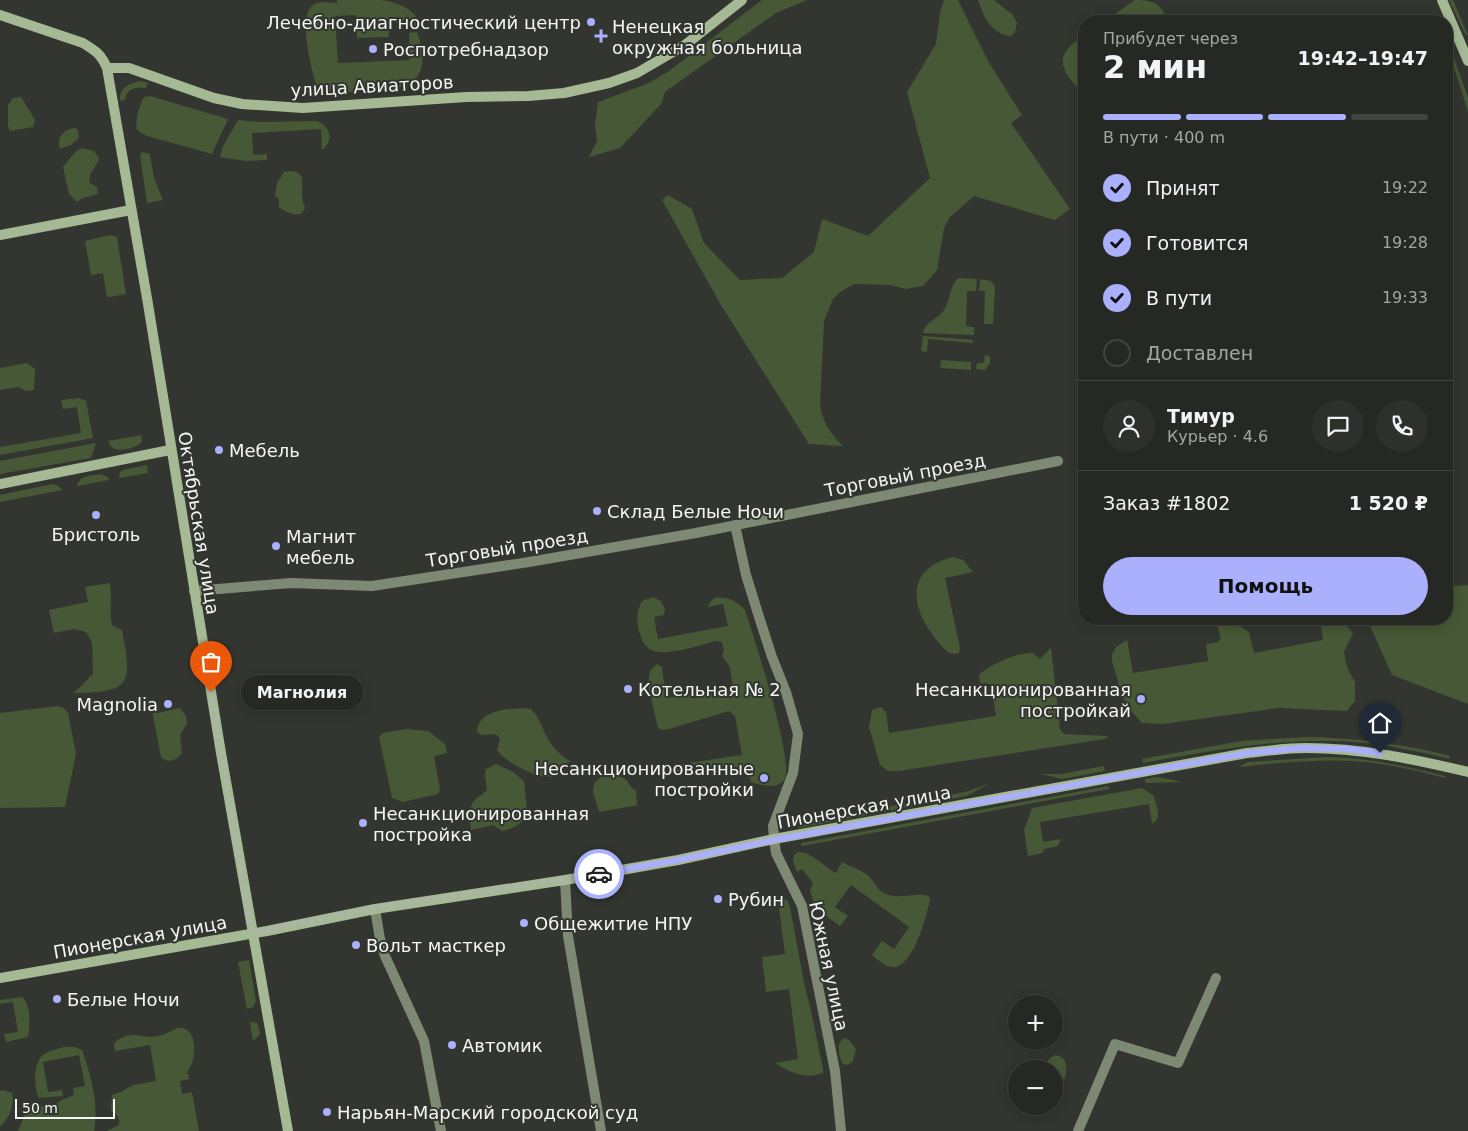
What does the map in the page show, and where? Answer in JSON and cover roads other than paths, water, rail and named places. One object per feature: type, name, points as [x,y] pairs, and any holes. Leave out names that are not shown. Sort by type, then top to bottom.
[{"type":"main road","name":"улица Авиаторов","points":[[107,68],[130,68],[214,98],[266,107],[302,108],[564,93],[609,83],[637,73],[685,45],[742,0]]},
{"type":"main road","points":[[1442,0],[1448,15]]},
{"type":"main road","points":[[0,15],[83,44],[102,56],[107,68]]},
{"type":"main road","points":[[1453,26],[1468,61]]},
{"type":"main road","name":"Октябрьская улица","points":[[107,68],[252,933],[288,1131]]},
{"type":"main road","points":[[0,235],[131,210]]},
{"type":"main road","points":[[0,484],[170,450]]},
{"type":"main road","name":"Пионерская улица","points":[[0,978],[252,933],[375,908],[565,880],[678,860],[774,840],[1237,755],[1302,748],[1348,749],[1418,760],[1468,772]]},
{"type":"street","name":"Торговый проезд","points":[[194,591],[291,582],[372,586],[529,562],[735,525],[1058,461]]},
{"type":"street","name":"Южная улица","points":[[735,525],[750,588],[772,657],[786,692],[798,734],[793,772],[773,826],[774,840],[776,853],[802,906],[835,1071],[841,1131]]},
{"type":"street","points":[[565,880],[568,936],[601,1131]]},
{"type":"street","points":[[375,908],[385,956],[424,1041],[441,1131]]},
{"type":"street","points":[[1078,1131],[1115,1044],[1178,1063],[1216,978]]},
{"type":"place","name":"Лечебно-диагностический центр","points":[[591,22]]},
{"type":"place","name":"Ненецкая окружная больница","points":[[601,36]]},
{"type":"place","name":"Роспотребнадзор","points":[[373,49]]},
{"type":"place","name":"Мебель","points":[[219,450]]},
{"type":"place","name":"Склад Белые Ночи","points":[[597,511]]},
{"type":"place","name":"Бристоль","points":[[96,515]]},
{"type":"place","name":"Магнит мебель","points":[[276,546]]},
{"type":"place","name":"Котельная № 2","points":[[628,689]]},
{"type":"place","name":"Магнолия","points":[[211,692]]},
{"type":"place","name":"Несанкционированная постройкай","points":[[1141,699]]},
{"type":"place","name":"Magnolia","points":[[168,704]]},
{"type":"place","name":"Несанкционированные постройки","points":[[764,778]]},
{"type":"place","name":"Несанкционированная постройка","points":[[363,823]]},
{"type":"place","name":"Рубин","points":[[718,899]]},
{"type":"place","name":"Общежитие НПУ","points":[[524,923]]},
{"type":"place","name":"Вольт масткер","points":[[356,945]]},
{"type":"place","name":"Белые Ночи","points":[[57,999]]},
{"type":"place","name":"Автомик","points":[[452,1045]]},
{"type":"place","name":"Нарьян-Марский городской суд","points":[[327,1112]]}]
